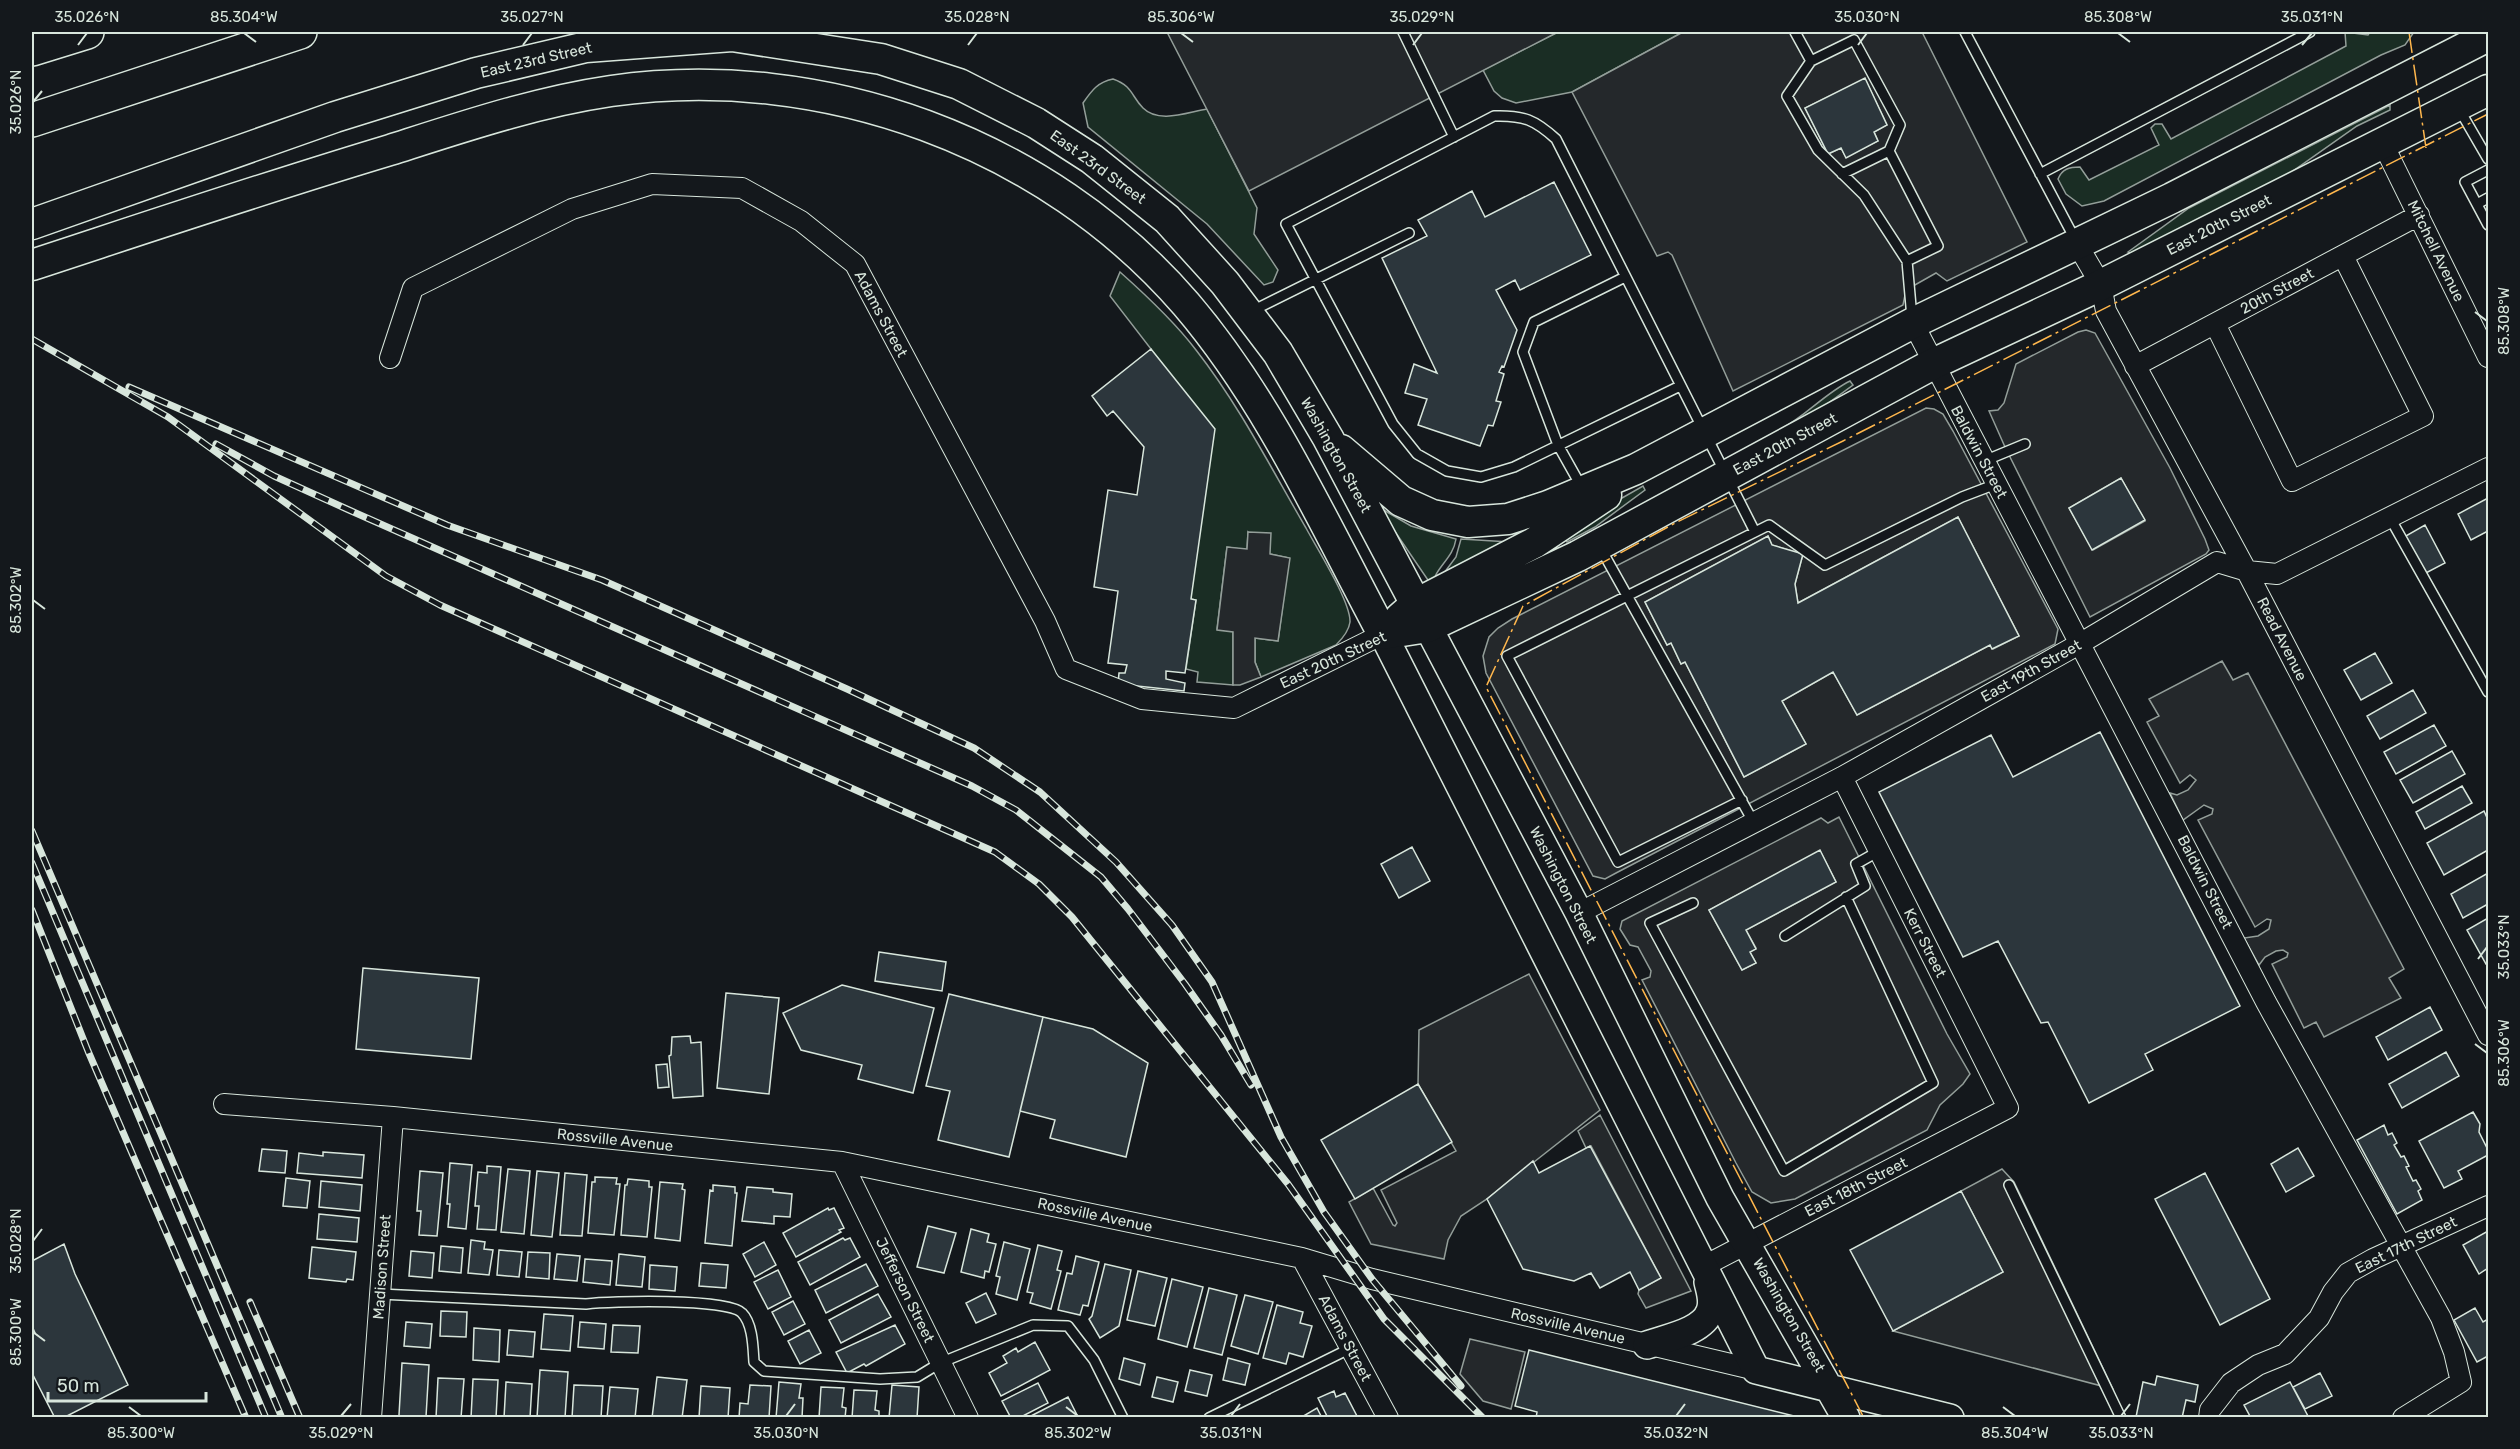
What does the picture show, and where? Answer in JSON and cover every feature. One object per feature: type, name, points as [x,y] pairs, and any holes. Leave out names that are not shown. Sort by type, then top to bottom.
[{"type":"highway","points":[[32,49],[87,32]]},
{"type":"highway","points":[[32,120],[300,32]]},
{"type":"main road","name":"East 23rd Street","points":[[32,224],[335,117],[476,74],[586,47],[732,36],[881,59],[959,84],[1036,123],[1092,159],[1167,219],[1225,284],[1278,353]]},
{"type":"main road","points":[[1328,438],[1401,501],[1432,515],[1468,522],[1508,519],[1548,506],[1636,469],[1913,323],[2077,244],[2487,36]]},
{"type":"main road","points":[[32,265],[318,172],[507,114],[611,91],[706,84],[782,89],[867,106],[941,130],[1009,163],[1069,200],[1128,247],[1185,304],[1233,366],[1275,432],[1383,634]]},
{"type":"main road","name":"East 20th Street","points":[[1383,634],[1599,544],[1933,364],[2101,285],[2488,90]]},
{"type":"main road","name":"Washington Street","points":[[1278,353],[1328,438],[1422,616]]},
{"type":"main road","points":[[1422,616],[1596,504],[1636,469]]},
{"type":"street","name":"Mitchell Avenue","points":[[2383,144],[2488,357]]},
{"type":"street","name":"Adams Street","points":[[390,358],[413,288],[514,237],[572,209],[652,184],[742,188],[801,221],[855,264],[1045,621],[1066,669]]},
{"type":"street","name":"20th Street","points":[[2135,366],[2419,215]]},
{"type":"street","name":"Read Avenue","points":[[2077,244],[2101,285],[2106,310],[2135,366],[2247,571],[2488,1035]]},
{"type":"street","points":[[2215,324],[2292,481],[2423,416],[2343,256]]},
{"type":"street","name":"Baldwin Street","points":[[1913,323],[2266,1002],[2441,1318],[2454,1352],[2461,1382],[2403,1418]]},
{"type":"street","name":"East 19th Street","points":[[1579,913],[1842,777],[2081,643],[2217,562],[2247,571],[2277,574],[2488,468]]},
{"type":"street","name":"Washington Street","points":[[1422,616],[1579,913],[1720,1198],[1832,1389],[1846,1418]]},
{"type":"street","points":[[1383,634],[1756,1370]]},
{"type":"street","name":"East 20th Street","points":[[1066,669],[1142,699],[1234,708],[1383,634]]},
{"type":"street","name":"Kerr Street","points":[[1842,777],[2008,1108]]},
{"type":"street","name":"Rossville Avenue","points":[[224,1104],[393,1118],[842,1162],[1302,1258],[1372,1279],[1950,1418]]},
{"type":"street","name":"East 18th Street","points":[[1704,1266],[2008,1108]]},
{"type":"street","name":"Madison Street","points":[[371,1418],[393,1118]]},
{"type":"street","name":"Jefferson Street","points":[[842,1162],[968,1418]]},
{"type":"street","name":"East 17th Street","points":[[2208,1418],[2210,1410],[2231,1383],[2258,1365],[2285,1354],[2319,1318],[2333,1292],[2348,1273],[2373,1259],[2488,1206]]},
{"type":"street","name":"Adams Street","points":[[1302,1258],[1388,1418]]},
{"type":"street","points":[[1647,1345],[1696,1327],[1710,1312],[1712,1298],[1704,1266]]},
{"type":"lane","points":[[1403,32],[1454,137]]},
{"type":"lane","points":[[1795,32],[1811,61]]},
{"type":"lane","points":[[1965,32],[2077,244]]},
{"type":"lane","points":[[2040,174],[2310,32]]},
{"type":"lane","points":[[1842,174],[1889,151],[1900,125],[1854,40],[1811,61],[1787,96],[1818,150],[1842,174],[1864,195],[1907,261],[1913,323]]},
{"type":"lane","points":[[2457,106],[2488,159]]},
{"type":"lane","points":[[1680,386],[1514,467],[1481,477],[1447,471],[1417,454],[1393,424],[1286,224],[1494,116],[1517,115],[1539,124],[1556,139],[1755,532]]},
{"type":"lane","points":[[1889,151],[1938,246],[1907,261]]},
{"type":"lane","points":[[2488,170],[2465,182],[2488,225]]},
{"type":"lane","points":[[2477,204],[2488,198]]},
{"type":"lane","points":[[1248,313],[1409,233]]},
{"type":"lane","points":[[1584,491],[1558,446],[1523,352],[1534,322],[1625,276]]},
{"type":"lane","points":[[1984,461],[2025,444]]},
{"type":"lane","points":[[1742,800],[1618,862],[1507,656],[1769,525],[1825,565],[1962,497],[1996,484]]},
{"type":"lane","points":[[2390,518],[2488,692]]},
{"type":"lane","points":[[1599,544],[1754,823]]},
{"type":"lane","points":[[1785,936],[1865,886],[1856,864],[1879,851]]},
{"type":"lane","points":[[1693,903],[1650,923],[1784,1171],[1933,1083],[1846,897]]},
{"type":"lane","points":[[2009,1185],[2121,1418]]},
{"type":"lane","points":[[380,1294],[586,1304],[609,1301],[676,1302],[726,1306],[745,1315],[754,1362],[764,1371],[880,1380],[917,1377],[940,1363],[1034,1325],[1068,1326],[1094,1360],[1123,1418]]},
{"type":"lane","points":[[1209,1418],[1351,1348]]},
{"type":"green space","points":[[1558,32],[1683,32],[1572,92],[1516,103],[1502,98],[1494,91],[1483,70]]},
{"type":"green space","points":[[2345,32],[2368,35],[2370,32],[2414,32],[2405,45],[2381,55],[2104,201],[2082,206],[2066,194],[2058,179],[2066,169],[2080,167],[2089,180],[2159,145],[2151,128],[2155,124],[2162,124],[2171,139],[2346,46]]},
{"type":"green space","points":[[1113,79],[1128,88],[1139,104],[1150,113],[1174,116],[1207,109],[1257,208],[1254,234],[1278,270],[1273,282],[1264,285],[1207,224],[1088,127],[1083,103],[1096,87]]},
{"type":"green space","points":[[2390,105],[2390,110],[2357,126],[2290,173],[2133,254],[2128,252],[2189,208]]},
{"type":"green space","points":[[1120,272],[1188,339],[1212,371],[1267,460],[1325,561],[1345,602],[1350,622],[1345,635],[1336,645],[1261,677],[1255,662],[1255,638],[1278,641],[1289,558],[1270,554],[1248,532],[1247,550],[1227,547],[1217,629],[1233,631],[1233,685],[1197,682],[1198,672],[1186,669],[1196,600],[1191,599],[1151,349],[1110,296]]},
{"type":"green space","points":[[1850,381],[1853,385],[1805,420],[1783,432],[1781,429]]},
{"type":"green space","points":[[1643,486],[1645,490],[1595,527],[1567,542],[1565,537],[1615,502]]},
{"type":"green space","points":[[1382,509],[1411,526],[1456,539],[1432,586],[1383,514]]},
{"type":"green space","points":[[1461,539],[1510,542],[1444,573],[1456,557]]},
{"type":"shaded area","points":[[1167,32],[1558,32],[1249,191]]},
{"type":"shaded area","points":[[1683,32],[1922,32],[2027,242],[1947,281],[1936,273],[1906,290],[1903,305],[1733,391],[1672,255],[1668,252],[1657,256],[1572,92]],"holes":[[[1865,79],[1887,125],[1874,132],[1878,141],[1846,157],[1841,148],[1828,154],[1805,108]]]},
{"type":"shaded area","points":[[2086,330],[2095,333],[2170,468],[2209,550],[2206,554],[2090,617],[1989,411],[1998,410],[2004,403],[2016,364]],"holes":[[[2121,478],[2145,521],[2093,550],[2069,508]]]},
{"type":"shaded area","points":[[1926,408],[1943,414],[2058,629],[2055,644],[1605,879],[1593,876],[1486,673],[1483,656],[1489,637],[1512,619]],"holes":[[[1958,517],[2019,636],[1993,649],[1990,645],[1857,715],[1833,672],[1782,701],[1806,744],[1744,777],[1685,662],[1681,664],[1671,643],[1667,645],[1645,602],[1768,536],[1772,545],[1803,554],[1795,584],[1798,603]]]},
{"type":"shaded area","points":[[1248,532],[1271,533],[1270,554],[1290,558],[1278,641],[1255,638],[1255,662],[1261,677],[1240,685],[1233,685],[1233,632],[1217,630],[1227,547],[1247,549]]},
{"type":"shaded area","points":[[2222,661],[2233,680],[2248,673],[2404,969],[2389,978],[2401,998],[2324,1037],[2316,1022],[2304,1028],[2272,964],[2287,957],[2288,953],[2283,950],[2276,951],[2265,957],[2259,965],[2244,938],[2258,936],[2269,929],[2271,920],[2267,919],[2255,927],[2198,820],[2212,814],[2213,809],[2204,805],[2183,820],[2170,793],[2177,795],[2188,790],[2196,780],[2190,775],[2180,783],[2147,722],[2159,716],[2149,699]]},
{"type":"shaded area","points":[[1839,817],[1947,1034],[1970,1074],[1963,1084],[1940,1105],[1927,1130],[1795,1199],[1771,1203],[1752,1192],[1736,1163],[1642,980],[1650,977],[1651,971],[1638,947],[1630,945],[1620,929],[1622,921],[1821,818],[1828,823]],"holes":[[[1820,851],[1836,882],[1746,930],[1756,948],[1750,952],[1756,963],[1742,970],[1709,910]]]},
{"type":"shaded area","points":[[1529,974],[1600,1110],[1487,1199],[1461,1216],[1448,1240],[1444,1259],[1371,1244],[1349,1202],[1373,1188],[1395,1226],[1397,1223],[1381,1190],[1456,1151],[1418,1084],[1419,1030]]},
{"type":"shaded area","points":[[1600,1115],[1691,1291],[1646,1308],[1638,1294],[1639,1290],[1661,1278],[1591,1146],[1586,1148],[1578,1131]]},
{"type":"shaded area","points":[[2002,1169],[2014,1182],[2113,1389],[1893,1331],[2003,1272],[1961,1191]]},
{"type":"shaded area","points":[[1470,1339],[1525,1352],[1511,1409],[1483,1401],[1460,1374]]},
{"type":"building","points":[[1865,78],[1887,125],[1874,132],[1878,141],[1846,158],[1841,148],[1828,154],[1805,108]]},
{"type":"building","points":[[1554,182],[1591,255],[1520,290],[1515,280],[1496,290],[1517,330],[1504,367],[1502,366],[1499,372],[1504,374],[1496,401],[1501,402],[1493,426],[1488,425],[1480,446],[1418,425],[1427,399],[1405,393],[1414,364],[1437,373],[1382,258],[1427,236],[1418,220],[1472,191],[1485,217]]},
{"type":"building","points":[[1151,349],[1215,429],[1191,599],[1196,600],[1185,673],[1166,671],[1166,679],[1185,683],[1184,691],[1118,684],[1119,673],[1125,673],[1127,665],[1108,663],[1118,591],[1094,587],[1108,490],[1137,495],[1144,447],[1113,411],[1107,416],[1092,396]]},
{"type":"building","points":[[2121,478],[2145,520],[2092,550],[2069,508]]},
{"type":"building","points":[[2488,498],[2488,531],[2471,540],[2458,514]]},
{"type":"building","points":[[1958,517],[2019,636],[1992,649],[1990,645],[1857,715],[1833,672],[1782,701],[1806,744],[1744,777],[1685,662],[1681,664],[1671,643],[1667,645],[1645,602],[1768,536],[1772,545],[1803,554],[1795,584],[1798,603]]},
{"type":"building","points":[[2425,525],[2445,563],[2424,574],[2404,537]]},
{"type":"building","points":[[2375,653],[2392,683],[2361,700],[2344,670]]},
{"type":"building","points":[[2413,690],[2426,713],[2380,739],[2367,716]]},
{"type":"building","points":[[2434,725],[2446,746],[2396,774],[2384,752]]},
{"type":"building","points":[[2100,732],[2240,1006],[2145,1054],[2153,1070],[2089,1103],[2048,1022],[2041,1023],[1998,941],[1963,957],[1879,792],[1991,735],[2013,777]]},
{"type":"building","points":[[2452,751],[2465,774],[2413,803],[2400,780]]},
{"type":"building","points":[[2462,786],[2472,803],[2425,829],[2416,812]]},
{"type":"building","points":[[2484,811],[2488,820],[2488,850],[2444,875],[2427,843]]},
{"type":"building","points":[[1412,847],[1430,881],[1399,898],[1381,864]]},
{"type":"building","points":[[1820,850],[1836,882],[1746,930],[1756,949],[1750,952],[1756,963],[1742,970],[1709,910]]},
{"type":"building","points":[[2488,873],[2488,904],[2463,918],[2451,894]]},
{"type":"building","points":[[2488,918],[2488,963],[2486,964],[2467,930]]},
{"type":"building","points":[[879,952],[946,962],[942,991],[875,981]]},
{"type":"building","points":[[363,968],[479,978],[471,1059],[356,1049]]},
{"type":"building","points":[[842,985],[934,1008],[913,1093],[858,1079],[862,1065],[801,1050],[783,1013]]},
{"type":"building","points":[[726,993],[779,998],[769,1094],[717,1088]]},
{"type":"building","points":[[949,994],[1043,1017],[1009,1157],[938,1140],[950,1091],[926,1086]]},
{"type":"building","points":[[2430,1007],[2442,1030],[2388,1060],[2376,1037]]},
{"type":"building","points":[[1043,1017],[1093,1029],[1148,1063],[1126,1157],[1050,1138],[1055,1120],[1020,1111]]},
{"type":"building","points":[[690,1036],[691,1043],[701,1042],[703,1096],[673,1098],[669,1056],[671,1055],[672,1037]]},
{"type":"building","points":[[2446,1052],[2459,1076],[2402,1108],[2389,1084]]},
{"type":"building","points":[[667,1064],[669,1087],[658,1088],[656,1065]]},
{"type":"building","points":[[1418,1084],[1452,1142],[1355,1199],[1321,1140]]},
{"type":"building","points":[[2473,1112],[2480,1124],[2479,1132],[2488,1150],[2488,1155],[2458,1171],[2462,1179],[2444,1188],[2419,1141]]},
{"type":"building","points":[[2384,1125],[2388,1135],[2392,1133],[2397,1143],[2394,1145],[2401,1157],[2404,1156],[2409,1166],[2406,1167],[2413,1181],[2416,1180],[2421,1189],[2418,1191],[2422,1200],[2397,1214],[2357,1140]]},
{"type":"building","points":[[1590,1146],[1661,1278],[1639,1290],[1630,1272],[1600,1288],[1591,1273],[1574,1281],[1523,1269],[1487,1199],[1533,1161],[1539,1173]]},
{"type":"building","points":[[2298,1148],[2314,1176],[2286,1192],[2271,1164]]},
{"type":"building","points":[[262,1149],[287,1151],[285,1173],[259,1171]]},
{"type":"building","points":[[323,1152],[364,1155],[362,1178],[297,1173],[299,1153],[323,1156]]},
{"type":"building","points":[[450,1163],[472,1165],[466,1229],[448,1227]]},
{"type":"building","points":[[487,1166],[501,1167],[496,1230],[477,1229],[479,1206],[475,1206],[478,1172],[487,1173]]},
{"type":"building","points":[[508,1169],[530,1171],[524,1234],[501,1232]]},
{"type":"building","points":[[420,1171],[443,1173],[437,1236],[419,1235],[421,1211],[417,1211]]},
{"type":"building","points":[[537,1171],[559,1173],[552,1237],[531,1235]]},
{"type":"building","points":[[565,1173],[587,1175],[582,1236],[560,1235]]},
{"type":"building","points":[[2205,1173],[2270,1299],[2220,1325],[2155,1199]]},
{"type":"building","points":[[595,1177],[617,1178],[616,1184],[620,1184],[614,1235],[588,1233],[592,1182],[595,1182]]},
{"type":"building","points":[[286,1178],[310,1181],[307,1208],[283,1206]]},
{"type":"building","points":[[628,1179],[649,1181],[649,1187],[652,1187],[647,1237],[621,1235],[625,1185]]},
{"type":"building","points":[[321,1181],[362,1185],[360,1211],[319,1207]]},
{"type":"building","points":[[660,1182],[683,1184],[682,1189],[685,1190],[680,1241],[655,1238]]},
{"type":"building","points":[[713,1185],[735,1187],[735,1193],[737,1193],[732,1246],[705,1243],[710,1190],[713,1191]]},
{"type":"building","points":[[747,1187],[773,1189],[773,1192],[792,1194],[790,1217],[774,1216],[774,1224],[742,1221]]},
{"type":"building","points":[[1961,1191],[2003,1272],[1893,1331],[1850,1250]]},
{"type":"building","points":[[828,1208],[829,1210],[834,1208],[844,1228],[839,1230],[841,1232],[796,1257],[783,1233]]},
{"type":"building","points":[[319,1214],[359,1218],[357,1242],[317,1239]]},
{"type":"building","points":[[928,1226],[956,1233],[944,1273],[917,1267]]},
{"type":"building","points":[[971,1229],[989,1234],[987,1242],[996,1244],[989,1272],[985,1271],[984,1278],[961,1272]]},
{"type":"building","points":[[2488,1231],[2488,1268],[2479,1274],[2463,1245]]},
{"type":"building","points":[[843,1238],[845,1240],[850,1238],[860,1257],[810,1285],[798,1262]]},
{"type":"building","points":[[471,1240],[485,1242],[484,1249],[493,1250],[489,1275],[468,1273]]},
{"type":"building","points":[[764,1242],[776,1265],[755,1277],[743,1254]]},
{"type":"building","points":[[1004,1242],[1030,1249],[1017,1300],[996,1294],[1000,1277],[996,1276]]},
{"type":"building","points":[[64,1244],[75,1274],[128,1385],[63,1418],[55,1418],[32,1373],[32,1335],[35,1333],[32,1326],[32,1261]]},
{"type":"building","points":[[1038,1245],[1062,1251],[1057,1270],[1061,1271],[1051,1309],[1030,1303],[1033,1293],[1027,1292]]},
{"type":"building","points":[[441,1246],[463,1248],[461,1273],[439,1271]]},
{"type":"building","points":[[312,1247],[356,1252],[353,1280],[347,1279],[346,1282],[309,1278]]},
{"type":"building","points":[[499,1250],[522,1252],[519,1277],[497,1275]]},
{"type":"building","points":[[411,1251],[434,1253],[432,1278],[409,1276]]},
{"type":"building","points":[[528,1252],[550,1253],[549,1279],[526,1277]]},
{"type":"building","points":[[557,1254],[580,1256],[577,1281],[554,1279]]},
{"type":"building","points":[[619,1254],[645,1257],[642,1287],[616,1285]]},
{"type":"building","points":[[1076,1256],[1099,1262],[1088,1306],[1083,1305],[1080,1315],[1058,1310],[1067,1273],[1072,1274]]},
{"type":"building","points":[[585,1259],[612,1261],[610,1285],[583,1282]]},
{"type":"building","points":[[701,1263],[728,1265],[726,1288],[699,1286]]},
{"type":"building","points":[[866,1264],[878,1286],[826,1313],[815,1290]]},
{"type":"building","points":[[1105,1264],[1131,1270],[1119,1326],[1100,1338],[1089,1319],[1092,1316]]},
{"type":"building","points":[[650,1265],[677,1267],[675,1291],[649,1289]]},
{"type":"building","points":[[778,1270],[791,1297],[768,1309],[754,1282]]},
{"type":"building","points":[[1138,1271],[1167,1278],[1155,1326],[1127,1320]]},
{"type":"building","points":[[1172,1279],[1203,1287],[1187,1347],[1158,1339]]},
{"type":"building","points":[[1209,1288],[1237,1295],[1222,1355],[1194,1348]]},
{"type":"building","points":[[986,1293],[996,1314],[976,1323],[966,1303]]},
{"type":"building","points":[[878,1294],[891,1317],[841,1343],[829,1320]]},
{"type":"building","points":[[1245,1295],[1273,1302],[1258,1354],[1231,1346]]},
{"type":"building","points":[[793,1301],[805,1324],[784,1335],[772,1312]]},
{"type":"building","points":[[1277,1305],[1303,1312],[1300,1323],[1312,1326],[1303,1357],[1289,1353],[1286,1364],[1263,1358]]},
{"type":"building","points":[[2475,1308],[2483,1322],[2488,1319],[2488,1356],[2477,1362],[2454,1320]]},
{"type":"building","points":[[441,1311],[467,1312],[466,1337],[440,1336]]},
{"type":"building","points":[[544,1314],[573,1316],[570,1351],[541,1349]]},
{"type":"building","points":[[406,1322],[432,1324],[430,1348],[404,1346]]},
{"type":"building","points":[[580,1322],[606,1324],[604,1349],[578,1347]]},
{"type":"building","points":[[613,1325],[640,1326],[638,1353],[611,1352]]},
{"type":"building","points":[[895,1325],[905,1344],[866,1366],[864,1364],[847,1373],[836,1352]]},
{"type":"building","points":[[474,1328],[500,1330],[499,1362],[473,1360]]},
{"type":"building","points":[[509,1330],[535,1332],[533,1357],[507,1355]]},
{"type":"building","points":[[809,1330],[821,1353],[800,1364],[788,1341]]},
{"type":"building","points":[[1035,1342],[1050,1370],[1001,1396],[989,1373],[1007,1363],[1003,1356],[1016,1348],[1018,1352]]},
{"type":"building","points":[[1529,1350],[1802,1418],[1536,1418],[1537,1412],[1515,1406]]},
{"type":"building","points":[[1124,1358],[1145,1364],[1140,1385],[1119,1379]]},
{"type":"building","points":[[1228,1358],[1250,1364],[1245,1385],[1223,1380]]},
{"type":"building","points":[[402,1363],[429,1365],[426,1417],[401,1418],[399,1415]]},
{"type":"building","points":[[540,1370],[568,1372],[565,1418],[537,1418]]},
{"type":"building","points":[[1190,1370],[1212,1375],[1207,1396],[1185,1391]]},
{"type":"building","points":[[2320,1373],[2332,1396],[2305,1409],[2293,1387]]},
{"type":"building","points":[[2157,1376],[2198,1385],[2195,1402],[2186,1400],[2182,1418],[2136,1417],[2143,1382],[2155,1385]]},
{"type":"building","points":[[657,1377],[687,1380],[682,1418],[652,1418]]},
{"type":"building","points":[[1157,1377],[1178,1382],[1173,1402],[1152,1397]]},
{"type":"building","points":[[438,1378],[464,1379],[461,1418],[436,1418]]},
{"type":"building","points":[[473,1379],[498,1380],[496,1418],[471,1418]]},
{"type":"building","points":[[506,1382],[532,1384],[530,1418],[504,1418]]},
{"type":"building","points":[[779,1382],[801,1384],[799,1398],[803,1398],[802,1418],[776,1418]]},
{"type":"building","points":[[2290,1382],[2309,1418],[2251,1418],[2244,1405]]},
{"type":"building","points":[[1038,1383],[1048,1403],[1019,1418],[1011,1418],[1002,1401]]},
{"type":"building","points":[[574,1385],[603,1386],[601,1418],[572,1418]]},
{"type":"building","points":[[750,1385],[771,1386],[769,1418],[739,1418],[740,1403],[748,1404]]},
{"type":"building","points":[[892,1385],[919,1387],[917,1418],[889,1418]]},
{"type":"building","points":[[701,1386],[730,1388],[728,1418],[699,1418]]},
{"type":"building","points":[[610,1387],[638,1389],[635,1418],[607,1418]]},
{"type":"building","points":[[821,1387],[844,1388],[842,1407],[846,1408],[845,1418],[819,1418]]},
{"type":"building","points":[[854,1390],[877,1391],[875,1410],[879,1411],[879,1418],[852,1418]]},
{"type":"building","points":[[1334,1391],[1336,1397],[1345,1393],[1358,1418],[1328,1418],[1318,1398]]},
{"type":"building","points":[[1068,1397],[1078,1417],[1027,1418]]},
{"type":"building","points":[[1317,1408],[1322,1418],[1300,1418]]},
{"type":"railway","points":[[32,339],[168,417],[386,576],[440,605],[995,852],[1039,884],[1072,917],[1288,1184],[1384,1319],[1483,1418]]},
{"type":"railway","points":[[129,387],[447,525],[602,580],[974,748],[1040,792],[1116,862],[1172,925],[1212,982],[1281,1137],[1324,1212],[1372,1279],[1461,1386]]},
{"type":"railway","points":[[216,444],[274,476],[972,786],[1016,810],[1101,877],[1185,984],[1221,1035],[1251,1085]]},
{"type":"railway","points":[[32,831],[282,1418]]},
{"type":"railway","points":[[32,863],[266,1418]]},
{"type":"railway","points":[[32,910],[88,1051],[246,1418]]},
{"type":"railway","points":[[250,1302],[300,1418]]},
{"type":"power","points":[[2409,32],[2426,148]]},
{"type":"power","points":[[1864,1418],[1486,687],[1523,606],[1677,522],[1843,441],[2488,114]]}]
